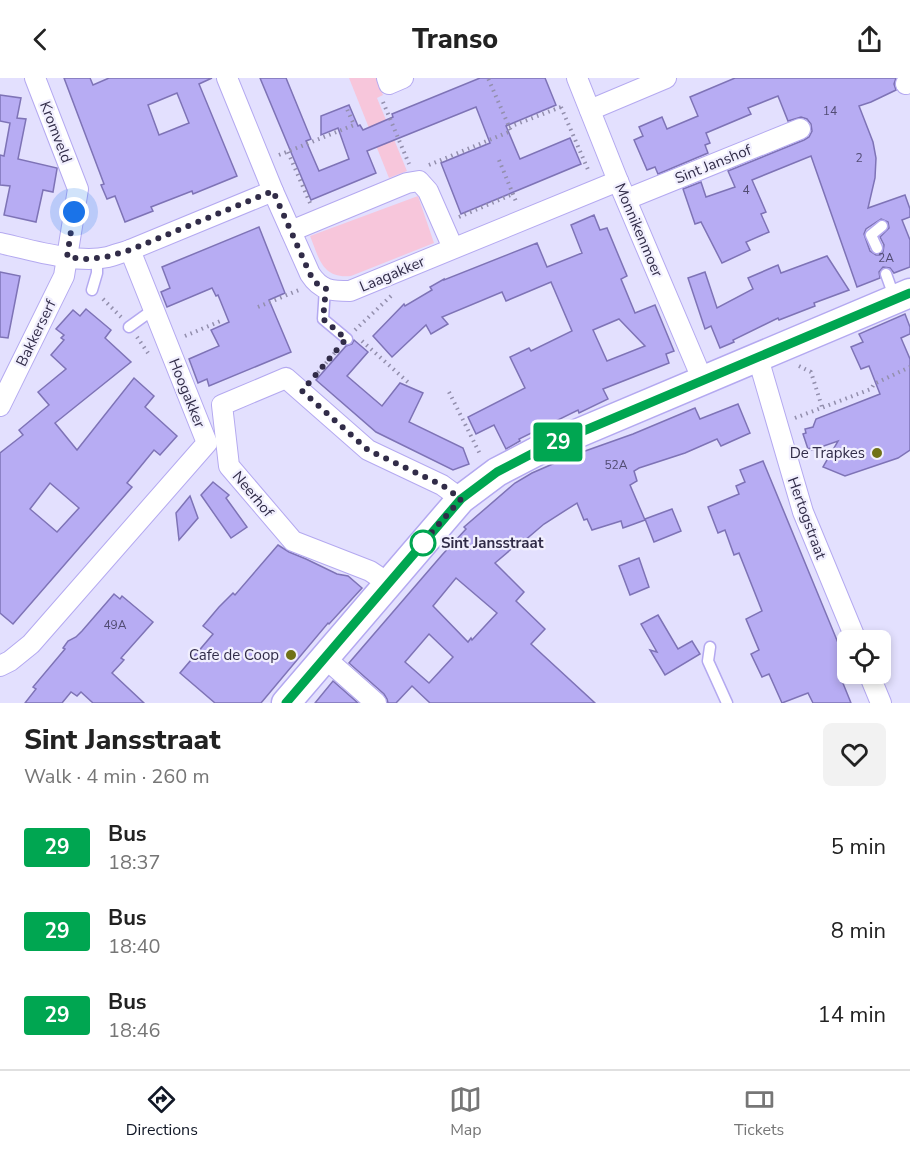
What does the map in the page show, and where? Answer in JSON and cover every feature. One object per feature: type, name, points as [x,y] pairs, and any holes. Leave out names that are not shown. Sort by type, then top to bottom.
[{"type":"street","name":"Kromveld","points":[[34,78],[78,189],[67,257]]},
{"type":"street","points":[[228,78],[273,191],[310,274],[321,285]]},
{"type":"street","name":"Monnikenmoer","points":[[577,78],[703,381]]},
{"type":"street","points":[[587,104],[666,78]]},
{"type":"street","name":"Sint Janshof","points":[[627,199],[800,129]]},
{"type":"street","points":[[291,231],[407,183],[415,177],[428,191],[453,248]]},
{"type":"street","name":"Laagakker","points":[[321,285],[335,291],[350,291],[618,181]]},
{"type":"street","points":[[0,243],[67,257],[86,259],[106,257],[130,250],[273,191]]},
{"type":"street","name":"Hoogakker","points":[[0,666],[10,661],[30,644],[207,443],[130,250]]},
{"type":"street","name":"Bakkerserf","points":[[0,406],[64,276],[67,257]]},
{"type":"street","points":[[286,703],[461,499],[497,472],[543,448],[629,417],[703,381],[758,358],[897,289]]},
{"type":"street","name":"Hertogstraat","points":[[758,358],[803,512],[852,630]]},
{"type":"street","name":"Neerhof","points":[[388,583],[370,571],[293,541],[229,466],[222,405],[286,378],[368,450],[442,485],[461,499]]},
{"type":"street","points":[[325,658],[376,703]]},
{"type":"street","points":[[873,684],[881,703]]},
{"type":"lane","points":[[876,248],[872,235],[882,225]]},
{"type":"lane","points":[[92,290],[98,273],[97,258]]},
{"type":"lane","points":[[321,285],[323,319],[349,336]]},
{"type":"lane","points":[[129,327],[154,309]]},
{"type":"lane","points":[[710,647],[708,661],[727,703]]},
{"type":"path","points":[[393,80],[387,97],[382,100],[415,177],[511,131],[488,78]]},
{"type":"path","points":[[509,127],[561,107],[587,104]]},
{"type":"path","name":"Monnikenmoer","points":[[561,107],[596,190]]},
{"type":"path","points":[[261,162],[354,125],[347,109]]},
{"type":"path","points":[[288,152],[317,221]]},
{"type":"path","points":[[499,160],[523,219]]},
{"type":"path","points":[[443,224],[513,194]]},
{"type":"path","points":[[258,308],[321,285]]},
{"type":"path","points":[[302,391],[349,336],[392,295]]},
{"type":"path","points":[[167,343],[223,320]]},
{"type":"path","points":[[349,336],[411,386]]},
{"type":"path","points":[[795,364],[810,372],[822,407]]},
{"type":"path","points":[[777,424],[870,389],[874,384],[910,367]]},
{"type":"path","points":[[449,392],[491,477]]},
{"type":"shaded area","points":[[349,78],[376,78],[383,95],[377,98],[407,171],[389,178]]},
{"type":"shaded area","points":[[418,196],[434,243],[351,276],[334,274],[323,265],[310,236]]},
{"type":"building","points":[[64,78],[90,78],[93,85],[109,78],[212,78],[199,84],[237,176],[193,194],[192,191],[151,207],[153,211],[125,222],[115,196],[107,199],[101,185],[104,184]],"holes":[[[177,93],[189,123],[159,135],[148,105]]]},
{"type":"building","points":[[260,78],[286,78],[311,139],[306,141],[319,171],[349,159],[338,128],[321,135],[321,116],[349,105],[358,126],[360,125],[363,130],[393,117],[392,114],[480,78],[545,78],[556,105],[506,126],[520,159],[570,138],[581,164],[461,214],[441,163],[490,143],[476,107],[367,151],[376,173],[311,200]]},
{"type":"building","points":[[735,78],[896,78],[894,84],[896,90],[859,106],[873,142],[876,158],[875,178],[868,208],[905,195],[910,217],[902,220],[910,240],[910,267],[894,273],[890,268],[883,267],[879,272],[880,278],[857,287],[811,156],[752,180],[766,212],[761,214],[769,232],[746,242],[750,250],[722,263],[701,222],[695,224],[683,189],[701,182],[706,197],[735,187],[728,171],[804,140],[812,131],[811,124],[807,119],[801,117],[788,121],[778,96],[748,108],[751,114],[706,133],[710,143],[705,145],[708,153],[658,174],[655,167],[647,170],[634,140],[643,136],[639,127],[662,117],[667,129],[698,116],[690,97]],"holes":[[[881,219],[888,222],[889,228],[880,237],[884,245],[883,252],[876,255],[870,251],[864,234],[866,229]]]},
{"type":"building","points":[[0,95],[21,98],[17,118],[26,119],[18,159],[57,168],[53,192],[43,190],[36,222],[4,215],[10,186],[0,185],[0,155],[4,156],[10,123],[0,121]]},
{"type":"building","points":[[594,215],[600,230],[607,228],[627,276],[621,279],[635,313],[655,305],[674,351],[666,354],[669,363],[603,389],[608,399],[579,413],[578,410],[519,439],[520,441],[506,449],[494,425],[476,434],[468,417],[525,388],[510,357],[529,348],[531,351],[572,331],[551,282],[506,301],[502,292],[442,317],[448,324],[431,334],[426,325],[392,357],[373,336],[404,304],[405,306],[432,290],[430,287],[444,279],[537,243],[547,267],[582,253],[571,225]],"holes":[[[619,319],[645,346],[607,361],[593,330]]]},
{"type":"building","points":[[259,227],[285,293],[269,300],[291,352],[209,386],[207,379],[198,383],[189,359],[219,346],[211,330],[229,322],[218,295],[216,296],[212,288],[167,307],[161,292],[170,288],[162,267]]},
{"type":"building","points":[[827,256],[849,290],[814,303],[815,306],[779,320],[778,318],[720,348],[711,326],[705,329],[688,278],[705,272],[717,308],[753,289],[748,278],[778,265],[781,273]]},
{"type":"building","points":[[0,272],[20,276],[8,338],[0,337]]},
{"type":"building","points":[[86,309],[111,330],[105,338],[131,362],[55,423],[77,450],[134,378],[154,396],[145,407],[177,436],[160,455],[154,450],[127,483],[132,487],[13,624],[0,613],[0,453],[23,435],[19,430],[49,405],[38,392],[66,369],[51,355],[64,340],[61,338],[64,335],[56,329],[73,310],[80,316]],"holes":[[[50,483],[79,508],[57,532],[30,509]]]},
{"type":"building","points":[[905,314],[910,334],[901,338],[910,359],[910,450],[898,458],[845,476],[823,467],[838,441],[812,450],[808,449],[803,434],[806,433],[805,429],[813,427],[816,419],[880,394],[869,366],[861,369],[851,347],[863,342],[859,334]]},
{"type":"building","points":[[354,340],[368,352],[347,376],[382,406],[400,383],[423,393],[409,422],[463,448],[469,464],[453,470],[376,432],[316,380]]},
{"type":"building","points":[[738,404],[750,433],[721,446],[717,439],[634,471],[637,481],[630,485],[645,520],[623,528],[621,521],[592,530],[587,519],[584,520],[577,503],[544,524],[524,541],[523,539],[495,563],[524,592],[516,601],[545,629],[531,644],[595,703],[430,703],[412,686],[396,703],[388,703],[384,694],[349,663],[466,529],[464,527],[515,483],[571,456],[633,434],[695,408],[700,419]],"holes":[[[456,578],[497,613],[468,642],[433,606]],[[429,634],[453,657],[429,683],[405,662]]]},
{"type":"building","points":[[763,461],[837,640],[837,684],[843,684],[851,703],[813,703],[808,693],[782,703],[769,674],[762,677],[751,654],[759,650],[746,619],[762,611],[739,553],[734,555],[725,530],[718,533],[708,507],[739,494],[736,486],[745,482],[740,470]]},
{"type":"building","points":[[213,482],[229,495],[226,498],[247,527],[231,538],[201,495]]},
{"type":"building","points":[[190,496],[198,518],[179,540],[176,513]]},
{"type":"building","points":[[672,509],[681,531],[654,542],[645,519]]},
{"type":"building","points":[[278,545],[337,574],[348,576],[362,588],[328,623],[261,703],[215,703],[180,673],[213,634],[203,626],[233,593],[235,595]]},
{"type":"building","points":[[639,558],[649,587],[630,595],[619,566]]},
{"type":"building","points":[[114,594],[120,599],[122,596],[153,622],[121,658],[124,660],[112,673],[144,703],[93,703],[81,692],[77,696],[71,692],[62,703],[25,703],[36,689],[33,687],[65,649],[63,648],[68,641],[82,631]]},
{"type":"building","points":[[658,615],[678,649],[692,641],[700,654],[665,675],[650,650],[657,652],[641,624]]},
{"type":"building","points":[[333,681],[358,703],[315,703]]},
{"type":"bus line","name":"29","points":[[286,703],[461,499],[497,472],[543,448],[910,293]]},
{"type":"place","name":"De Trapkes","points":[[877,453]]},
{"type":"place","name":"Sint Jansstraat","points":[[423,543]]},
{"type":"place","name":"Cafe de Coop","points":[[291,655]]},
{"type":"route","points":[[74,212],[67,257],[86,259],[106,257],[130,250],[273,191],[310,274],[316,283],[326,288],[323,319],[346,339],[302,391],[368,450],[442,485],[461,499],[417,549],[423,543]]}]
